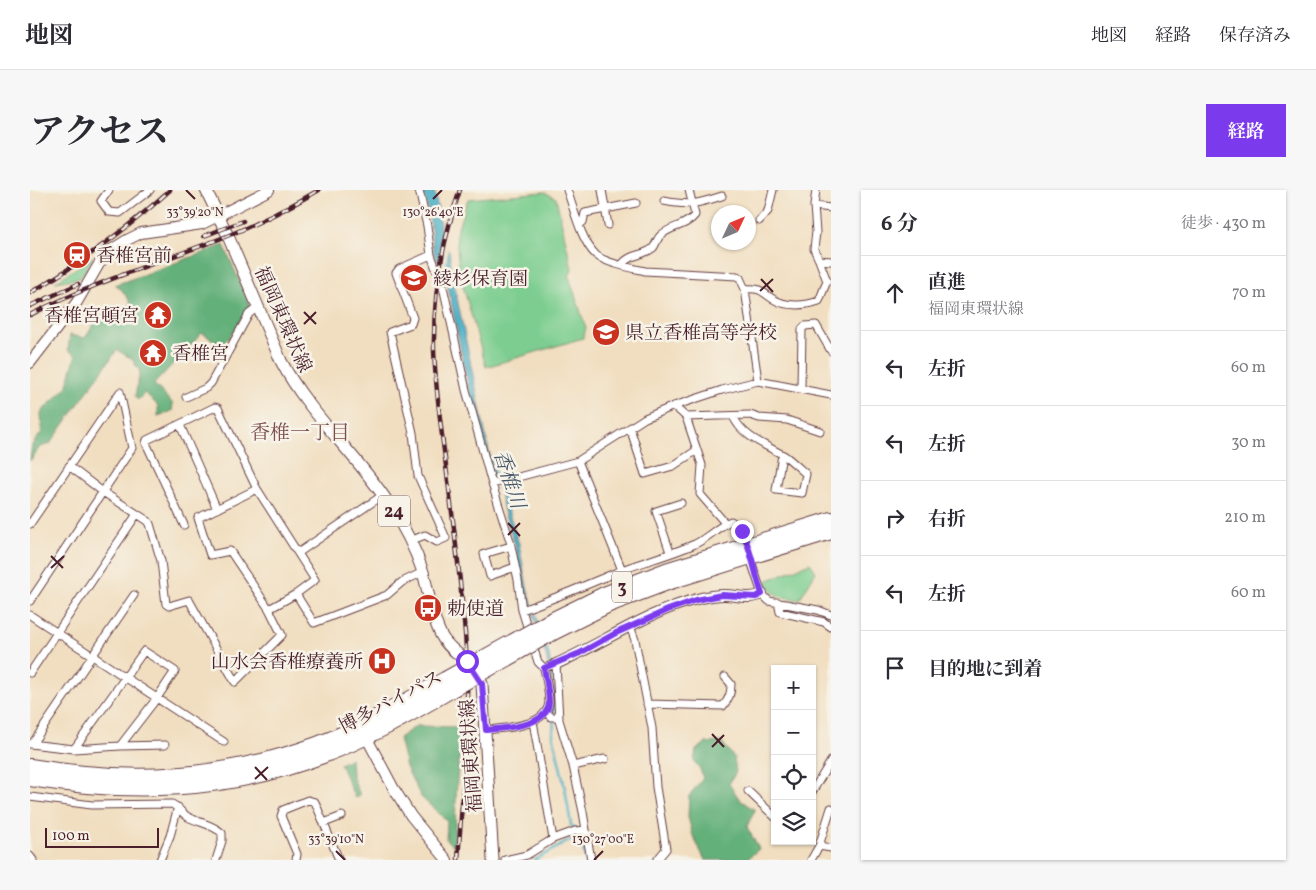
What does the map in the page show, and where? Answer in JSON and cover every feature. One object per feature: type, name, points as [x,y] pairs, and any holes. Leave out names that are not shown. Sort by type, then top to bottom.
[{"type":"highway","name":"博多バイパス","points":[[30,766],[100,775],[162,777],[214,772],[264,761],[401,720],[448,684],[550,627],[831,519]]},
{"type":"highway","name":"博多バイパス","points":[[749,551],[831,532]]},
{"type":"highway","name":"博多バイパス","points":[[30,779],[99,788],[163,790],[216,784],[267,774],[322,756],[363,731]]},
{"type":"main road","name":"福岡東環状線","points":[[206,190],[281,361],[299,393],[383,495],[410,541],[422,572],[441,636],[474,669],[482,684],[493,860]]},
{"type":"street","points":[[109,190],[101,201],[109,212],[120,213],[150,190]]},
{"type":"street","points":[[30,363],[77,302],[108,252],[141,233],[202,224],[269,190]]},
{"type":"street","points":[[419,190],[431,255],[444,291],[466,390],[511,546],[522,610],[538,662],[544,668],[549,704],[546,712],[533,721],[517,726],[486,730]]},
{"type":"street","points":[[566,190],[587,244],[597,256],[622,265],[645,270],[737,276],[740,278],[745,288],[758,381]]},
{"type":"street","points":[[602,190],[608,225]]},
{"type":"street","points":[[622,265],[625,260],[653,248],[661,235],[691,220],[695,215],[690,190]]},
{"type":"street","points":[[759,221],[768,211],[773,190]]},
{"type":"street","points":[[745,288],[756,288],[763,291],[771,299],[781,304],[808,305],[819,301],[827,281],[814,250],[816,190]]},
{"type":"street","points":[[664,201],[684,205],[722,196]]},
{"type":"street","points":[[579,225],[583,222],[585,213],[636,203]]},
{"type":"street","points":[[814,206],[831,208]]},
{"type":"street","points":[[410,541],[425,535],[437,542],[446,538],[418,476],[413,433],[390,332],[412,324],[413,318],[396,273],[399,269],[431,255]]},
{"type":"street","points":[[819,260],[831,261]]},
{"type":"street","points":[[186,397],[206,388],[211,383],[249,314],[258,307]]},
{"type":"street","points":[[801,388],[802,329],[805,326],[816,325],[831,351]]},
{"type":"street","points":[[492,484],[578,461],[645,418],[722,390],[758,381],[831,395]]},
{"type":"street","points":[[30,524],[120,392],[132,448],[30,601]]},
{"type":"street","points":[[674,406],[686,417],[702,464],[700,494],[725,523]]},
{"type":"street","points":[[184,525],[146,443],[147,440],[215,407],[218,408],[257,489],[315,580],[269,610]]},
{"type":"street","points":[[686,417],[750,415],[759,418],[787,420],[820,431]]},
{"type":"street","points":[[733,416],[737,425],[750,437],[782,455],[806,474],[802,493],[776,490],[782,455]]},
{"type":"street","points":[[180,425],[217,508]]},
{"type":"street","points":[[630,428],[644,474],[673,466],[697,450]]},
{"type":"street","points":[[578,461],[622,570]]},
{"type":"street","points":[[69,466],[150,524],[161,562],[166,604],[169,606],[190,600],[235,682],[282,635],[269,610],[230,551],[210,556],[198,518],[257,489]]},
{"type":"street","points":[[298,553],[383,495]]},
{"type":"street","points":[[670,552],[656,511],[681,503]]},
{"type":"street","points":[[30,673],[137,514]]},
{"type":"street","points":[[522,610],[568,594],[622,570],[706,538],[730,521],[737,525],[749,551],[762,594],[769,601],[818,610],[831,615]]},
{"type":"street","points":[[511,546],[484,554],[490,576],[515,566]]},
{"type":"street","points":[[296,594],[314,623],[388,595],[402,582],[422,572]]},
{"type":"street","points":[[134,594],[31,744],[74,749],[164,745]]},
{"type":"street","points":[[544,668],[580,653],[630,626],[696,600],[722,595],[756,597],[762,594]]},
{"type":"street","points":[[778,602],[780,612],[824,622],[831,627]]},
{"type":"street","points":[[30,615],[224,742]]},
{"type":"street","points":[[630,626],[635,640],[652,728],[657,796],[666,849],[657,860]]},
{"type":"street","points":[[74,749],[144,651],[175,671],[120,746]]},
{"type":"street","points":[[556,664],[559,717],[573,766],[582,830],[591,860]]},
{"type":"street","points":[[647,704],[723,706],[731,692],[731,684],[725,677]]},
{"type":"street","points":[[546,712],[551,717],[559,717]]},
{"type":"street","points":[[533,721],[553,839]]},
{"type":"street","points":[[363,731],[394,789],[412,816],[446,859]]},
{"type":"street","points":[[573,766],[605,758]]},
{"type":"street","points":[[816,785],[831,761]]},
{"type":"street","points":[[748,791],[771,813]]},
{"type":"street","points":[[30,797],[92,805],[172,804],[178,807],[186,816],[216,828],[222,834],[216,860]]},
{"type":"street","points":[[296,860],[298,854],[281,816],[283,810],[308,800],[314,802],[339,860]]},
{"type":"street","points":[[160,860],[170,836],[178,807]]},
{"type":"street","points":[[811,860],[819,846],[831,808]]},
{"type":"street","points":[[324,823],[342,816]]},
{"type":"street","points":[[505,860],[527,855],[553,839],[582,830]]},
{"type":"street","points":[[819,846],[831,848]]},
{"type":"street","points":[[30,856],[33,860]]},
{"type":"green space","points":[[544,192],[556,198],[572,269],[569,277],[586,328],[583,338],[486,367],[459,272],[456,233],[468,199]]},
{"type":"green space","name":"香椎宮","points":[[224,245],[250,306],[229,338],[220,344],[202,333],[154,384],[173,404],[172,411],[158,416],[158,406],[145,393],[138,400],[135,396],[140,372],[132,359],[117,350],[50,444],[40,447],[30,461],[32,445],[42,432],[41,413],[66,388],[76,355],[68,350],[70,335],[85,338],[94,324],[110,310],[124,311],[131,303],[122,290],[115,285]]},
{"type":"green space","points":[[93,257],[80,278],[55,282]]},
{"type":"green space","points":[[810,563],[816,572],[799,600],[775,594],[766,581]]},
{"type":"green space","points":[[416,726],[463,727],[457,779],[454,846],[446,840],[447,821],[421,797],[406,767],[399,738]]},
{"type":"green space","points":[[722,742],[734,758],[736,772],[729,784],[740,800],[755,810],[747,827],[759,849],[746,860],[705,860],[693,836],[688,817],[689,796],[703,778],[700,769],[694,761],[696,750],[706,743]]},
{"type":"green space","points":[[351,758],[352,775],[360,795],[355,798],[340,764]]},
{"type":"water","points":[[422,190],[434,190],[439,213],[441,241],[449,251],[453,279],[490,456],[496,475],[503,487],[519,544],[527,587],[549,654],[555,714],[551,714],[550,677],[546,656],[527,595],[522,587],[515,545],[499,489],[492,476],[468,385],[446,277],[435,257],[427,206]]},
{"type":"pier","points":[[443,233],[444,240],[448,246],[444,280],[436,270]]},
{"type":"waterway","name":"香椎川","points":[[554,718],[553,735],[571,825],[575,829]]},
{"type":"waterway","name":"香椎川","points":[[579,833],[586,860]]},
{"type":"waterway","points":[[535,860],[581,834]]},
{"type":"railway","points":[[30,293],[103,245],[170,190]]},
{"type":"railway","points":[[30,315],[78,292],[239,231],[297,203],[319,190]]},
{"type":"railway","points":[[458,860],[466,746],[467,661],[460,582],[438,406],[434,330],[440,269],[448,229],[460,190]]},
{"type":"railway","points":[[204,236],[243,221]]},
{"type":"railway","points":[[30,306],[78,284]]},
{"type":"place","name":"香椎宮前","points":[[77,255]]},
{"type":"place","name":"綾杉保育園","points":[[414,278]]},
{"type":"place","name":"香椎宮頓宮","points":[[158,315]]},
{"type":"place","name":"県立香椎高等学校","points":[[606,332]]},
{"type":"place","name":"香椎宮","points":[[153,353]]},
{"type":"place","name":"勅使道","points":[[428,608]]},
{"type":"place","name":"山水会香椎療養所","points":[[382,661]]},
{"type":"district","name":"香椎一丁目","points":[[300,432]]},
{"type":"route","points":[[467,661],[482,684],[486,730],[530,723],[546,712],[549,704],[544,668],[580,653],[616,633],[696,600],[722,595],[756,597],[762,594],[750,558],[748,544],[742,531]]}]
